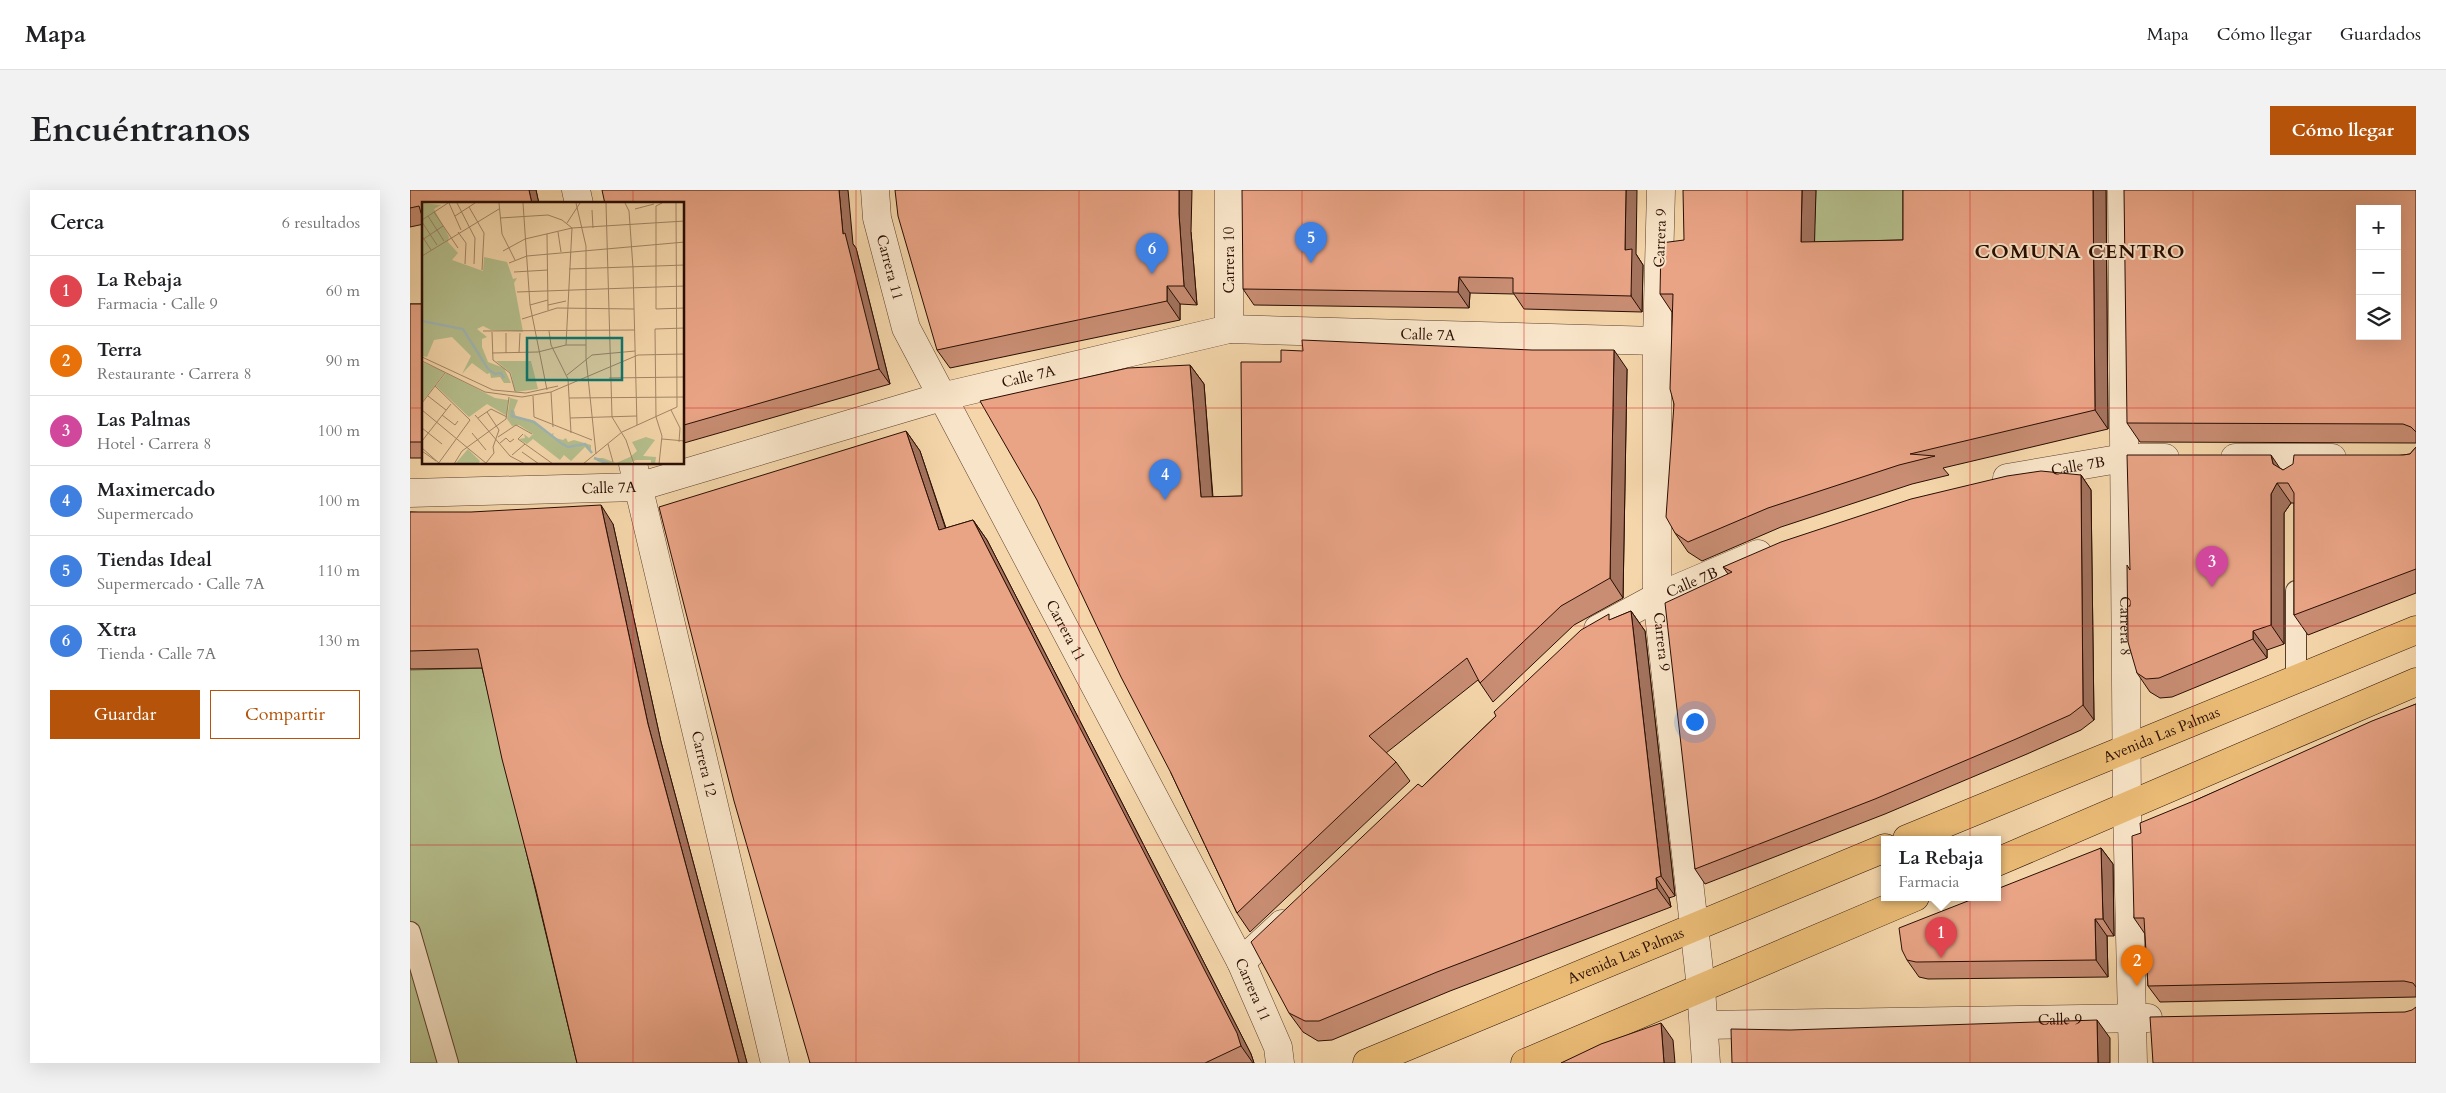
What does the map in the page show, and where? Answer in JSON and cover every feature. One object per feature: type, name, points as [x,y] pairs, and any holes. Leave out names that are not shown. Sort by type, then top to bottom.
[{"type":"main road","name":"Avenida Las Palmas","points":[[1914,836],[2416,630]]},
{"type":"main road","points":[[2001,860],[2416,682]]},
{"type":"main road","name":"Avenida Las Palmas","points":[[1367,1063],[1881,850]]},
{"type":"main road","points":[[1525,1063],[1906,901]]},
{"type":"street","name":"Carrera 11","points":[[875,190],[877,218],[906,328],[1241,962],[1278,1047],[1280,1063]]},
{"type":"street","name":"Carrera 10","points":[[1229,190],[1229,329]]},
{"type":"street","name":"Carrera 9","points":[[1661,190],[1657,341],[1657,597],[1701,988],[1706,1063]]},
{"type":"street","name":"Carrera 8","points":[[2122,190],[2127,806],[2130,1018],[2133,1063]]},
{"type":"street","name":"Calle 7A","points":[[685,462],[941,397],[1229,329],[1657,341]]},
{"type":"street","name":"Calle 7B","points":[[1985,483],[2124,458],[2201,458],[2296,468],[2356,458]]},
{"type":"street","name":"Calle 7A","points":[[410,493],[636,475],[675,465]]},
{"type":"street","name":"Carrera 12","points":[[636,475],[775,1063]]},
{"type":"street","name":"Calle 7B","points":[[1578,643],[1585,636],[1657,597],[1777,546]]},
{"type":"street","points":[[1241,962],[1298,908]]},
{"type":"street","name":"Calle 9","points":[[1704,1025],[2170,1018]]},
{"type":"lane","points":[[2296,572],[2296,679]]},
{"type":"lane","points":[[410,932],[448,1063]]},
{"type":"green space","points":[[1816,190],[1953,190],[1916,245],[1813,261]]},
{"type":"green space","points":[[490,668],[587,1063],[410,1063],[410,670]]},
{"type":"building","points":[[410,190],[529,190],[532,202],[422,202],[422,216],[419,206],[410,208]]},
{"type":"building","points":[[602,190],[839,190],[843,234],[845,233],[879,369],[685,425],[685,202],[605,202]]},
{"type":"building","points":[[895,190],[1179,190],[1184,286],[1167,286],[1167,301],[937,350],[898,216]]},
{"type":"building","points":[[1242,190],[1626,190],[1625,250],[1632,249],[1631,296],[1513,293],[1513,278],[1459,277],[1458,292],[1243,289]]},
{"type":"building","points":[[1683,190],[1802,190],[1801,242],[1903,240],[1903,190],[2093,190],[2095,410],[1910,454],[1935,456],[1899,465],[1768,508],[1688,542],[1675,533],[1666,517],[1674,404],[1670,389],[1673,294],[1660,294],[1661,243],[1684,240]]},
{"type":"building","points":[[2124,190],[2416,190],[2416,432],[2411,427],[2403,424],[2127,423]]},
{"type":"building","points":[[410,304],[422,304],[422,442],[410,442]]},
{"type":"building","points":[[1302,340],[1532,350],[1614,350],[1610,578],[1561,606],[1480,683],[1467,658],[1369,736],[1396,762],[1237,913],[1171,773],[1121,677],[1037,500],[980,401],[1128,368],[1190,365],[1201,497],[1242,496],[1241,362],[1281,362],[1281,350],[1303,351]]},
{"type":"building","points":[[906,431],[939,530],[973,520],[1237,1033],[1241,1046],[1205,1063],[810,1063],[734,801],[659,507]]},
{"type":"building","points":[[2416,447],[2416,569],[2294,615],[2294,493],[2288,483],[2277,483],[2271,494],[2271,625],[2253,631],[2253,639],[2159,678],[2146,679],[2137,673],[2128,642],[2127,565],[2130,570],[2127,455],[2271,455],[2273,464],[2283,470],[2293,464],[2294,455],[2403,455],[2410,454]]},
{"type":"building","points":[[2041,471],[2081,475],[2083,705],[2070,715],[1875,799],[1695,869],[1665,603],[1732,572],[1723,567],[1781,542],[1911,499],[2007,476]]},
{"type":"building","points":[[601,505],[648,724],[739,1063],[577,1063],[536,890],[502,759],[478,649],[410,651],[410,512],[471,512]]},
{"type":"building","points":[[1631,611],[1661,876],[1656,878],[1657,888],[1437,972],[1319,1021],[1305,1021],[1289,1013],[1251,942],[1418,784],[1422,787],[1496,716],[1494,712],[1581,630],[1609,614],[1609,620]]},
{"type":"building","points":[[2416,704],[2416,987],[2413,983],[2404,981],[2148,986],[2144,918],[2134,918],[2132,836],[2141,833],[2140,823],[2372,721]]},
{"type":"building","points":[[2101,848],[2103,919],[2095,919],[2096,960],[1916,962],[1907,960],[1902,950],[1899,928],[1968,901],[2001,901],[2001,887]]},
{"type":"building","points":[[2416,1007],[2416,1063],[2153,1063],[2150,1017],[2405,1012]]},
{"type":"building","points":[[2097,1020],[2098,1063],[1732,1063],[1731,1029],[1790,1030]]},
{"type":"building","points":[[1661,1023],[1664,1063],[1561,1063],[1601,1044]]},
{"type":"place","name":"Tiendas Ideal","points":[[1311,263]]},
{"type":"place","name":"Xtra","points":[[1152,274]]},
{"type":"place","name":"Maximercado","points":[[1165,500]]},
{"type":"place","name":"Las Palmas","points":[[2212,587]]},
{"type":"place","name":"La Rebaja","points":[[1941,958]]},
{"type":"place","name":"Terra","points":[[2137,986]]},
{"type":"district","name":"COMUNA CENTRO","points":[[2080,251]]}]
